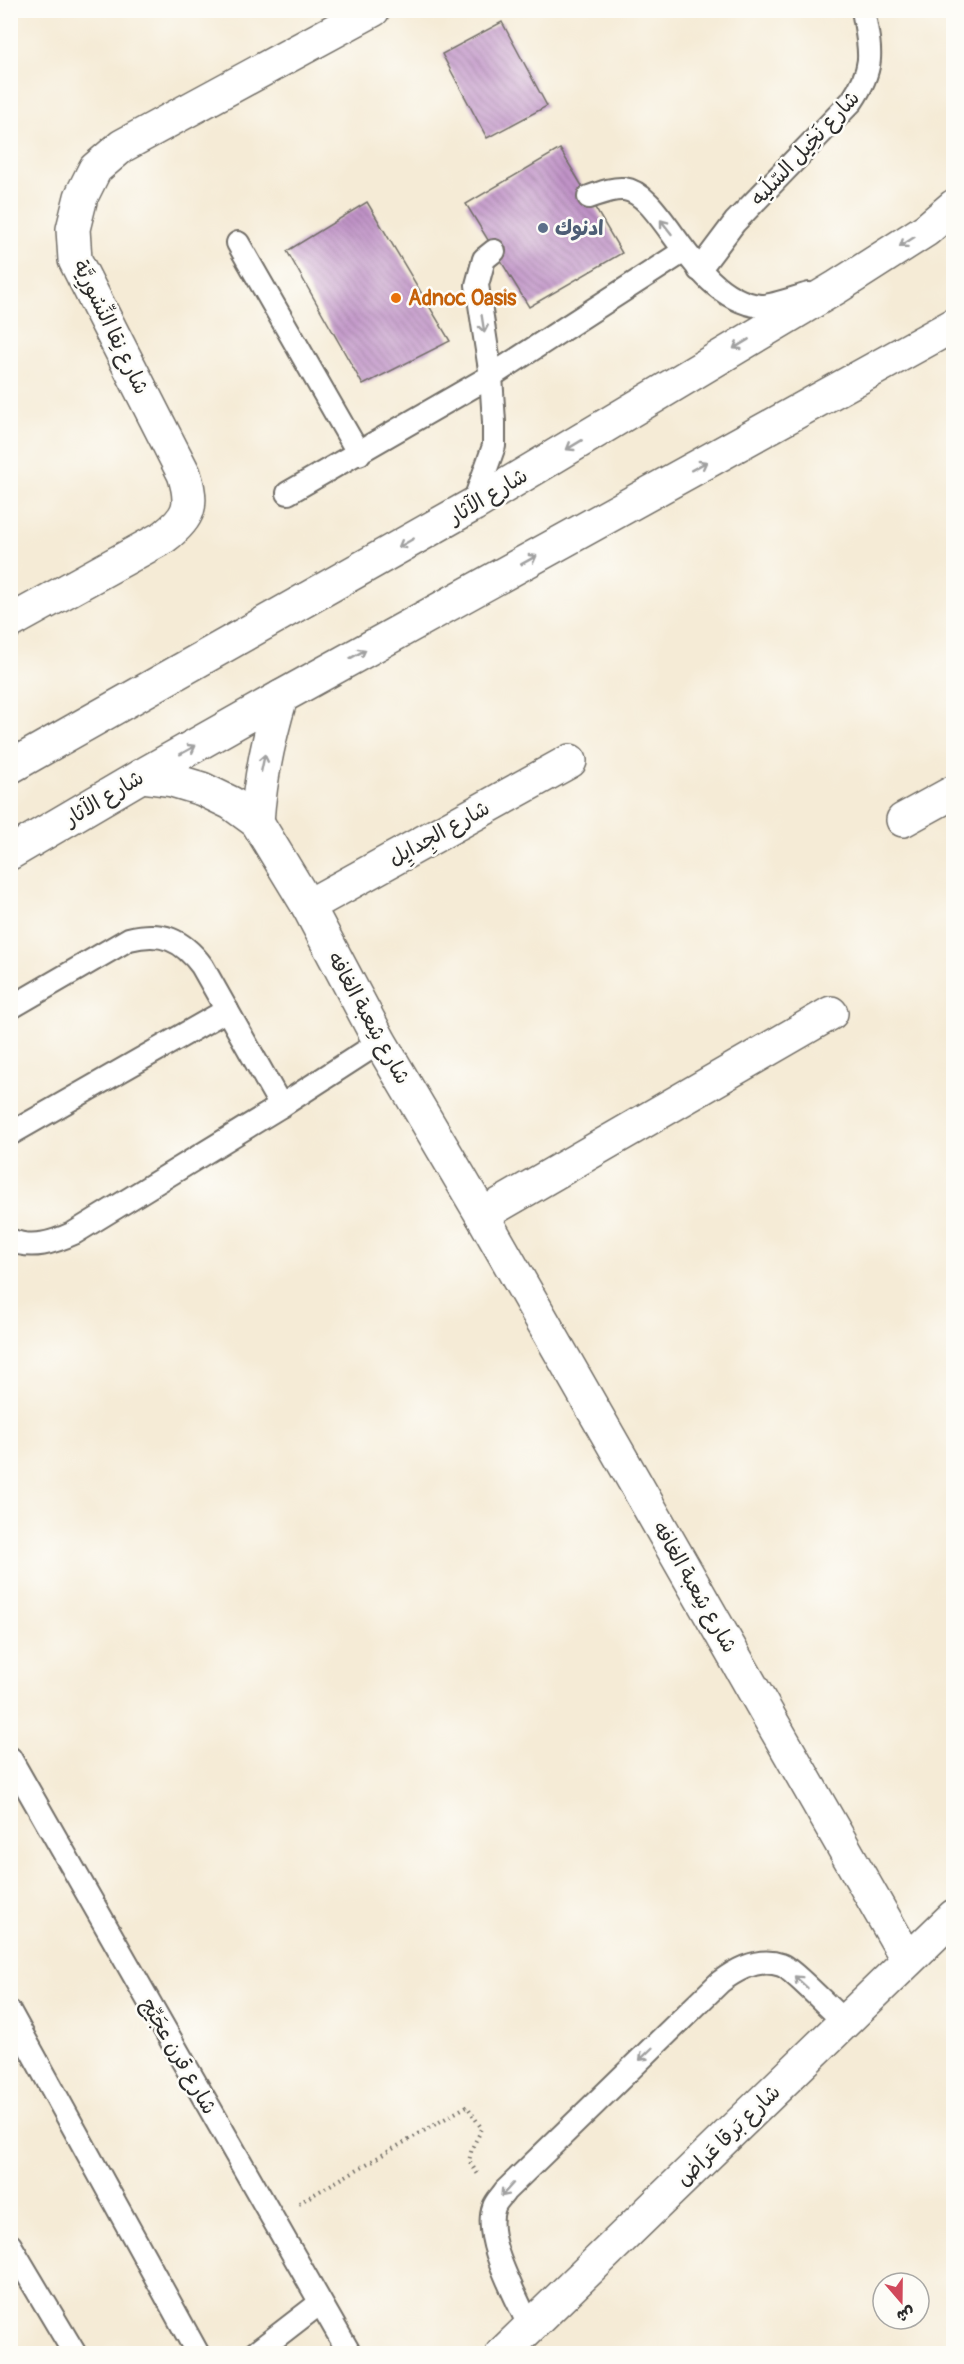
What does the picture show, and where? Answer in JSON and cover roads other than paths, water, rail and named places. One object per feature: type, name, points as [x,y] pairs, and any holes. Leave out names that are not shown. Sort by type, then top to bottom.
[{"type":"street","name":"شارع نِقا النِّسُورِيَّة","points":[[10,622],[164,537],[181,524],[190,507],[190,492],[184,474],[75,260],[73,229],[81,197],[95,169],[122,146],[373,10]]},
{"type":"street","name":"شارع الآثار","points":[[10,767],[473,505],[837,287],[926,230],[954,206]]},
{"type":"street","name":"شارع الآثار","points":[[10,853],[281,697],[954,325]]},
{"type":"street","points":[[257,822],[260,779],[281,697]]},
{"type":"street","name":"شارع الجِدايِل","points":[[308,906],[570,760]]},
{"type":"street","name":"شارع شِعبة الغافه","points":[[141,776],[172,780],[202,789],[231,803],[257,822],[308,906],[380,1042],[482,1215],[908,1960]]},
{"type":"street","points":[[903,820],[954,792]]},
{"type":"street","points":[[482,1215],[831,1013]]},
{"type":"street","name":"شارع بَرقا عَراض","points":[[502,2354],[954,1916]]},
{"type":"lane","name":"شارع نَخِيل السّلَيه","points":[[699,270],[735,222],[852,101],[864,84],[870,63],[863,10]]},
{"type":"lane","points":[[589,197],[611,189],[627,189],[644,198],[699,270],[731,297],[761,306],[837,287]]},
{"type":"lane","points":[[238,243],[359,454]]},
{"type":"lane","points":[[473,505],[494,446],[491,376],[477,285],[484,259],[494,251]]},
{"type":"lane","points":[[288,493],[491,376],[684,251]]},
{"type":"lane","points":[[10,1008],[129,939],[146,935],[163,937],[178,943],[192,953],[281,1106]]},
{"type":"lane","points":[[10,1134],[227,1010]]},
{"type":"lane","points":[[10,1240],[35,1245],[56,1242],[74,1233],[281,1106],[380,1042]]},
{"type":"lane","name":"شارع قرن عجَيِّج","points":[[10,1758],[350,2354]]},
{"type":"lane","points":[[530,2328],[496,2250],[492,2235],[491,2223],[495,2206],[505,2191],[735,1970],[766,1963],[782,1965],[844,2022]]},
{"type":"lane","points":[[10,2012],[198,2354]]},
{"type":"lane","points":[[10,2245],[75,2354]]},
{"type":"lane","points":[[254,2354],[320,2303]]},
{"type":"place","name":"ادنوك","points":[[543,228]]},
{"type":"place","name":"Adnoc Oasis","points":[[396,298]]}]
